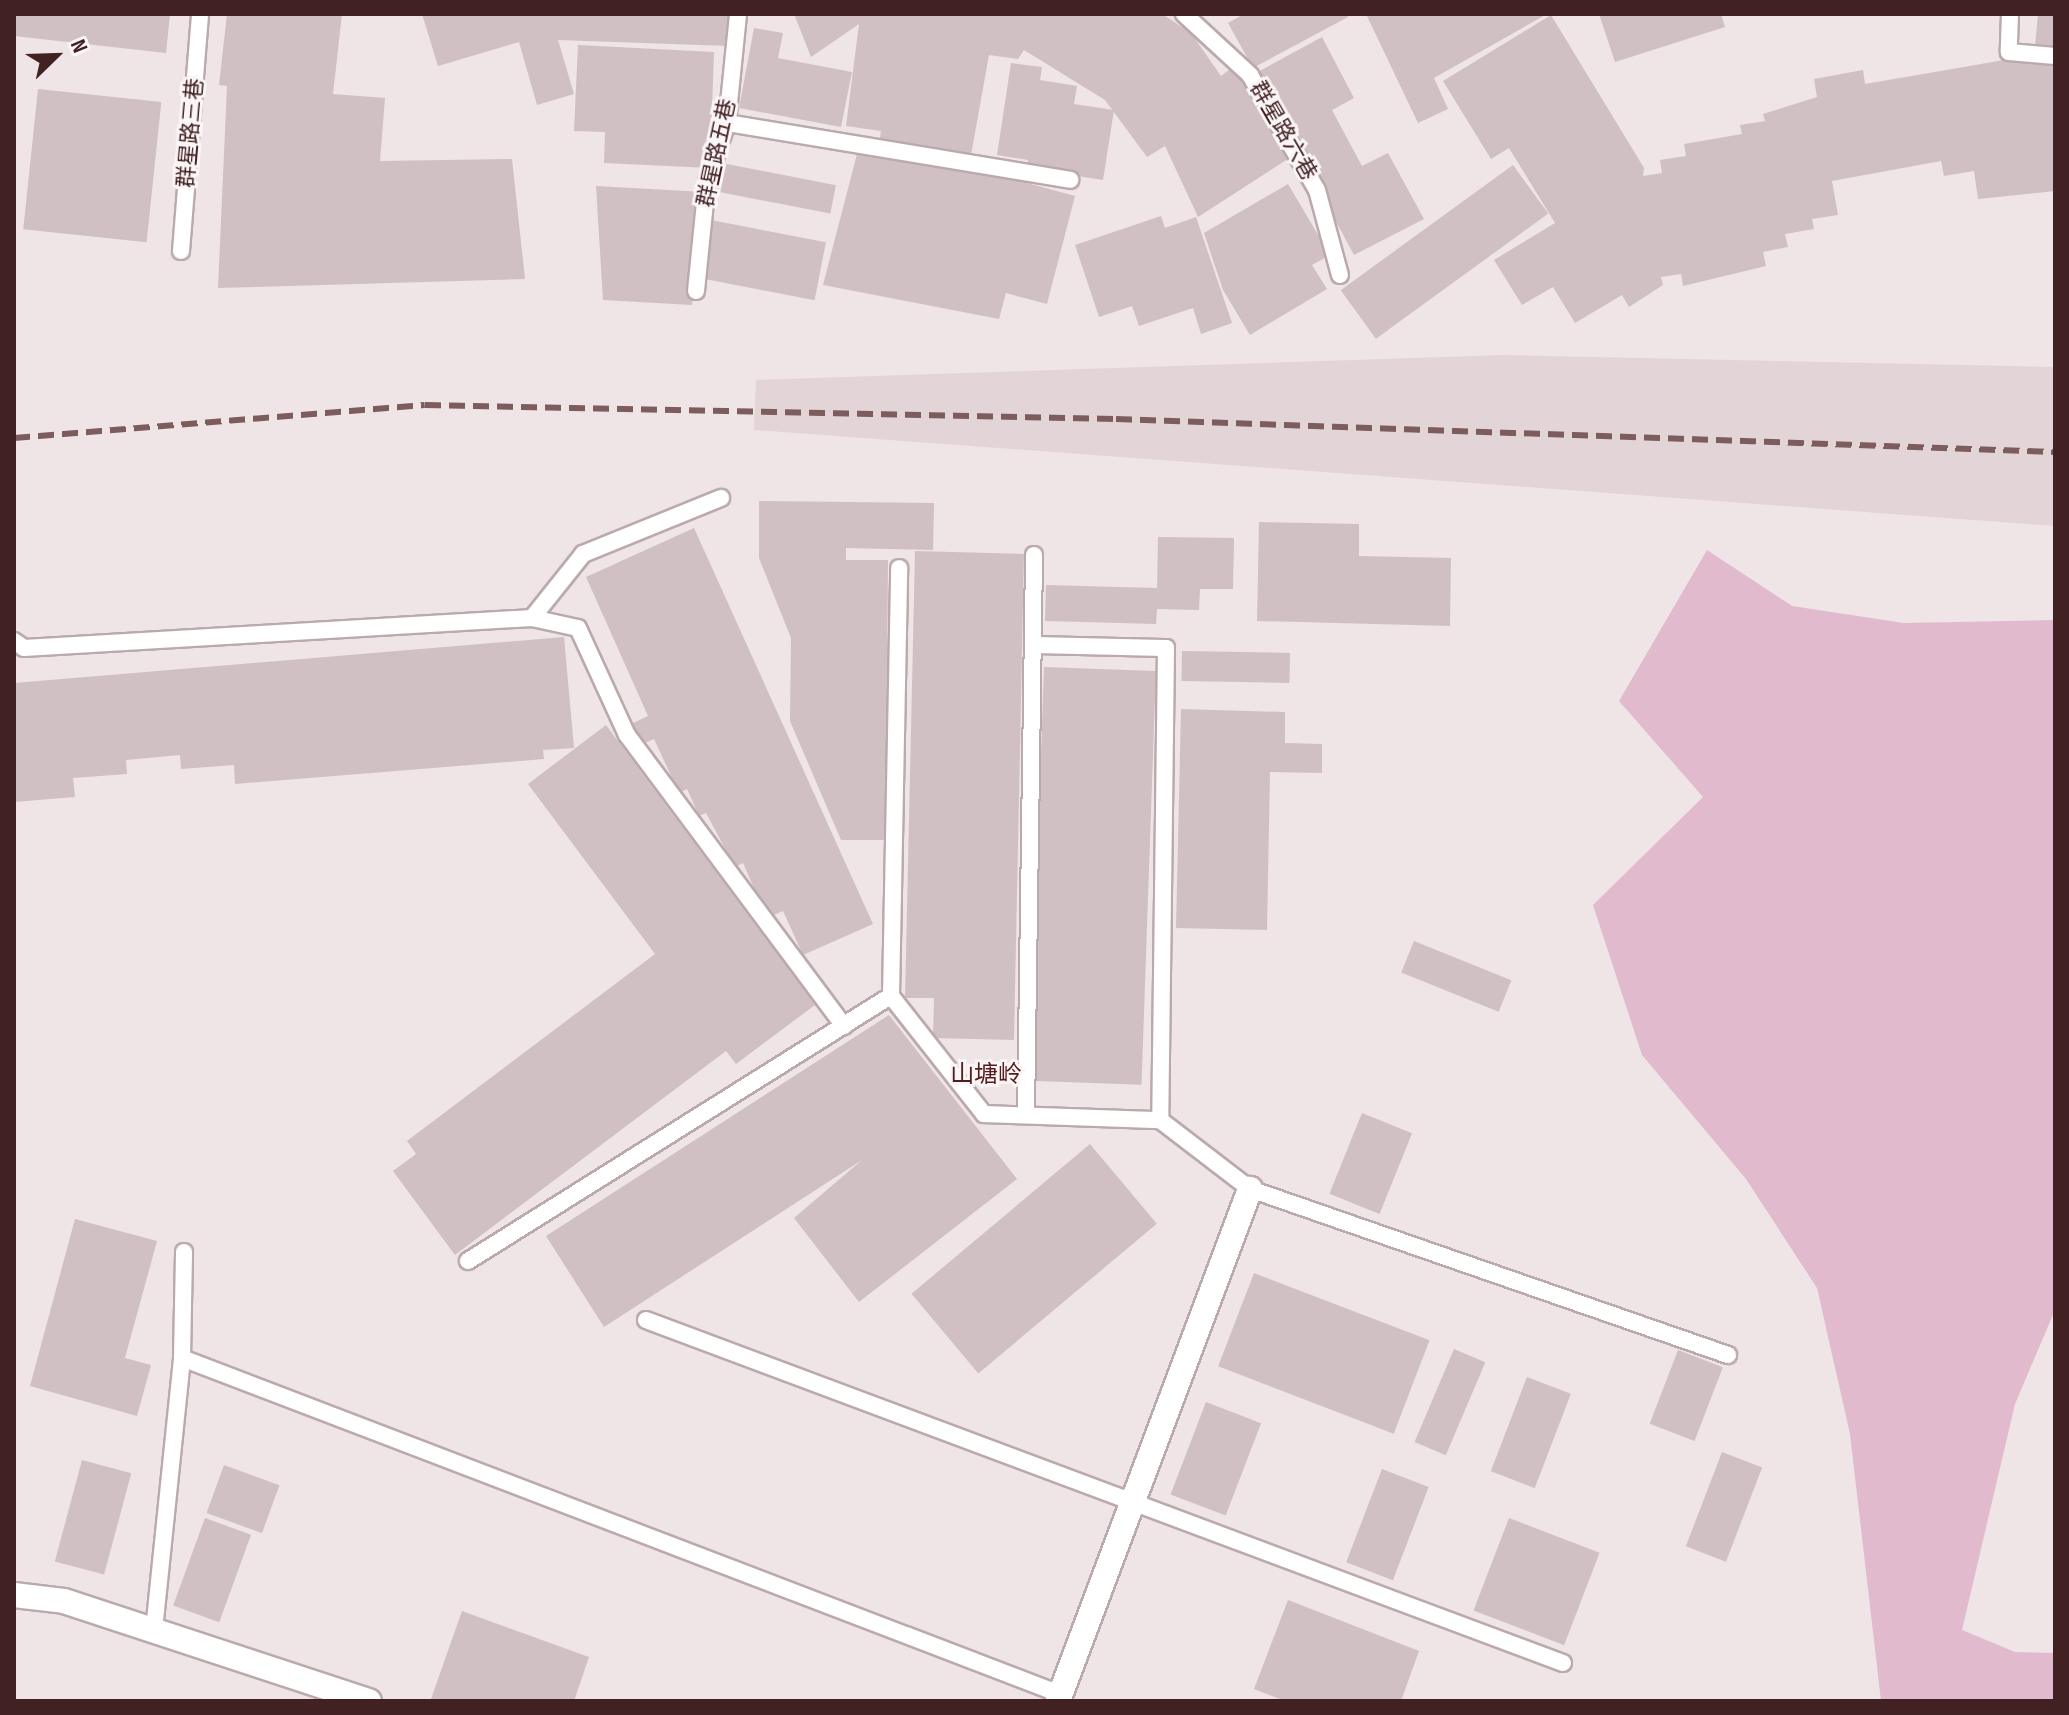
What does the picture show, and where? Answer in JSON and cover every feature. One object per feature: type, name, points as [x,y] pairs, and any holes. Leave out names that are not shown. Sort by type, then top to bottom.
[{"type":"street","points":[[1059,1698],[1250,1189]]},
{"type":"street","points":[[14,1595],[64,1601],[369,1701]]},
{"type":"lane","name":"群星路三巷","points":[[181,251],[200,14]]},
{"type":"lane","name":"群星路五巷","points":[[696,291],[707,182],[727,123],[738,14]]},
{"type":"lane","name":"群星路六巷","points":[[1184,14],[1250,75],[1317,190],[1340,275]]},
{"type":"lane","points":[[2010,14],[2009,52],[2055,56]]},
{"type":"lane","points":[[727,123],[1070,180]]},
{"type":"lane","points":[[532,618],[583,554],[721,498]]},
{"type":"lane","points":[[1026,1115],[1034,555]]},
{"type":"lane","points":[[899,568],[891,996],[984,1114],[1160,1120],[1250,1189],[1728,1355]]},
{"type":"lane","points":[[14,641],[24,648],[532,618],[578,628],[627,735],[844,1026]]},
{"type":"lane","points":[[1033,645],[1166,648],[1160,1120]]},
{"type":"lane","points":[[468,1261],[891,996]]},
{"type":"lane","points":[[154,1630],[182,1358],[184,1252]]},
{"type":"lane","points":[[646,1320],[1563,1663]]},
{"type":"lane","points":[[182,1358],[1059,1698]]},
{"type":"shaded area","points":[[1503,355],[2055,367],[2055,526],[754,430],[756,380]]},
{"type":"shaded area","points":[[1707,550],[1792,606],[1904,623],[2055,620],[2055,1310],[2015,1404],[1962,1630],[2015,1652],[2055,1653],[2055,1701],[1881,1701],[1850,1434],[1817,1288],[1746,1179],[1642,1055],[1593,905],[1703,797],[1619,701]]},
{"type":"building","points":[[14,14],[170,14],[166,53],[14,36]]},
{"type":"building","points":[[227,14],[342,14],[333,94],[385,98],[380,161],[512,159],[525,279],[218,288],[227,86],[219,85]]},
{"type":"building","points":[[422,14],[730,14],[729,46],[558,40],[574,94],[537,105],[519,42],[438,66]]},
{"type":"building","points":[[794,14],[1162,14],[1191,33],[1221,76],[1233,67],[1291,157],[1198,217],[1165,146],[1147,157],[1105,100],[1024,50],[1018,59],[989,55],[971,155],[879,143],[881,131],[846,126],[859,24],[811,57]]},
{"type":"building","points":[[1244,14],[1346,14],[1348,17],[1253,68],[1228,23]]},
{"type":"building","points":[[1366,14],[1547,14],[1434,78],[1448,109],[1418,123]]},
{"type":"building","points":[[1599,14],[1721,14],[1725,27],[1615,62]]},
{"type":"building","points":[[2038,14],[2055,14],[2055,48],[2035,46]]},
{"type":"building","points":[[1551,15],[1644,168],[1643,176],[1662,173],[1660,160],[1686,156],[1684,144],[1742,134],[1740,125],[1765,121],[1763,114],[1817,97],[1814,79],[1863,70],[1865,84],[2010,59],[2055,63],[2055,191],[1978,199],[1974,171],[1944,176],[1941,161],[1832,181],[1838,215],[1812,219],[1814,229],[1785,234],[1788,247],[1763,252],[1766,266],[1683,286],[1681,274],[1661,277],[1663,285],[1629,307],[1622,295],[1575,323],[1553,287],[1522,305],[1494,260],[1555,223],[1509,148],[1491,159],[1443,81]]},
{"type":"building","points":[[754,28],[783,33],[778,58],[852,72],[841,127],[739,108]]},
{"type":"building","points":[[1322,37],[1354,98],[1332,110],[1362,166],[1388,153],[1424,219],[1354,255],[1256,73]]},
{"type":"building","points":[[578,45],[714,52],[710,168],[604,163],[605,132],[574,131]]},
{"type":"building","points":[[1011,63],[1042,67],[1040,80],[1077,86],[1074,104],[1114,110],[1103,180],[1027,168],[1028,160],[997,155]]},
{"type":"building","points":[[38,89],[161,102],[147,242],[23,229]]},
{"type":"building","points":[[857,154],[969,173],[971,168],[1075,196],[1047,304],[1006,293],[999,319],[823,285]]},
{"type":"building","points":[[722,163],[836,185],[830,214],[716,191]]},
{"type":"building","points":[[1513,165],[1548,214],[1376,339],[1341,290]]},
{"type":"building","points":[[1288,184],[1330,255],[1312,265],[1327,289],[1250,335],[1223,290],[1204,233]]},
{"type":"building","points":[[596,186],[704,192],[692,305],[603,300]]},
{"type":"building","points":[[1161,216],[1165,228],[1196,217],[1232,323],[1201,334],[1193,308],[1139,326],[1132,306],[1099,317],[1075,245]]},
{"type":"building","points":[[711,220],[826,242],[815,300],[700,278]]},
{"type":"building","points":[[759,501],[934,503],[933,550],[846,548],[846,560],[888,560],[886,840],[841,840],[790,721],[791,638],[759,558]]},
{"type":"building","points":[[1259,522],[1359,524],[1359,556],[1451,558],[1450,626],[1257,621]]},
{"type":"building","points":[[694,528],[873,924],[803,955],[783,911],[767,918],[743,863],[735,867],[706,813],[699,816],[687,789],[679,793],[654,739],[640,745],[631,724],[648,716],[586,577]]},
{"type":"building","points":[[1158,537],[1234,538],[1233,589],[1200,589],[1199,610],[1157,609],[1156,624],[1045,621],[1046,585],[1157,588]]},
{"type":"building","points":[[915,551],[1024,554],[1014,1040],[933,1038],[934,998],[905,998]]},
{"type":"building","points":[[564,637],[574,748],[543,750],[544,759],[235,784],[234,765],[181,769],[180,755],[126,760],[127,774],[73,778],[75,797],[14,802],[14,683]]},
{"type":"building","points":[[1182,651],[1290,653],[1289,683],[1181,681]]},
{"type":"building","points":[[1044,667],[1156,671],[1141,1085],[1030,1081]]},
{"type":"building","points":[[1181,709],[1285,712],[1285,743],[1322,744],[1322,773],[1270,772],[1267,930],[1176,928]]},
{"type":"building","points":[[606,725],[815,1005],[736,1064],[726,1051],[455,1255],[393,1171],[416,1154],[407,1141],[655,954],[528,784]]},
{"type":"building","points":[[1414,941],[1511,980],[1499,1012],[1401,973]]},
{"type":"building","points":[[889,1015],[1017,1179],[859,1302],[794,1218],[862,1160],[604,1327],[546,1236]]},
{"type":"building","points":[[1362,1113],[1412,1133],[1379,1214],[1329,1194]]},
{"type":"building","points":[[1090,1144],[1157,1224],[978,1373],[912,1294]]},
{"type":"building","points":[[75,1219],[157,1241],[125,1358],[151,1365],[137,1416],[30,1386]]},
{"type":"building","points":[[1254,1273],[1430,1340],[1394,1434],[1218,1366]]},
{"type":"building","points":[[1454,1349],[1485,1362],[1446,1455],[1415,1442]]},
{"type":"building","points":[[1678,1350],[1723,1367],[1695,1441],[1650,1424]]},
{"type":"building","points":[[1527,1377],[1571,1394],[1535,1488],[1491,1471]]},
{"type":"building","points":[[1206,1402],[1261,1423],[1226,1516],[1171,1494]]},
{"type":"building","points":[[1722,1452],[1762,1467],[1726,1562],[1686,1546]]},
{"type":"building","points":[[82,1460],[131,1473],[104,1575],[55,1561]]},
{"type":"building","points":[[224,1465],[279,1485],[262,1533],[207,1513]]},
{"type":"building","points":[[1382,1469],[1429,1487],[1393,1580],[1346,1562]]},
{"type":"building","points":[[205,1518],[251,1535],[219,1622],[173,1605]]},
{"type":"building","points":[[1509,1518],[1600,1553],[1564,1645],[1474,1610]]},
{"type":"building","points":[[1288,1600],[1419,1651],[1401,1701],[1285,1701],[1254,1689]]},
{"type":"building","points":[[462,1611],[589,1657],[574,1701],[431,1699]]},
{"type":"railway","points":[[14,438],[425,405],[1116,419],[2055,452]]},
{"type":"district","name":"山塘岭","points":[[986,1075]]}]
